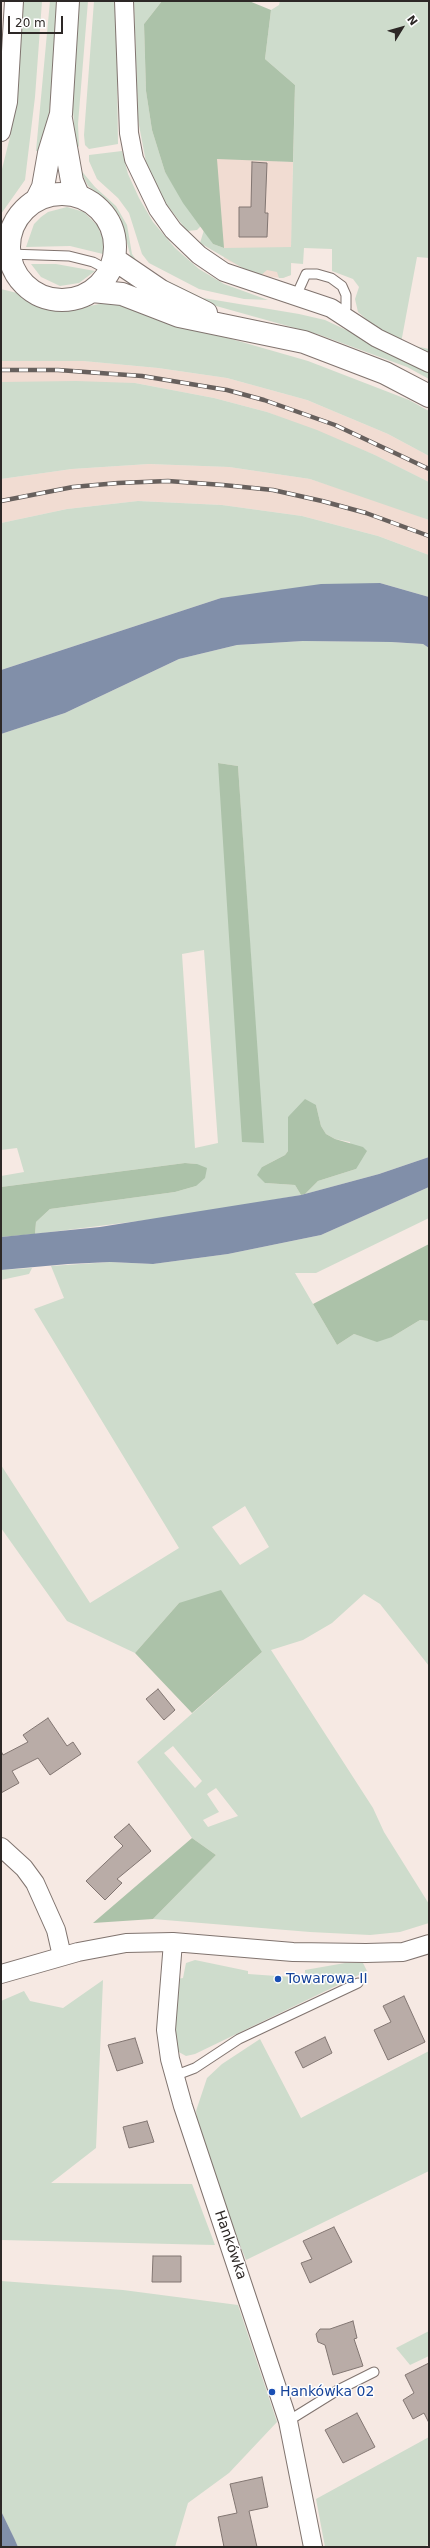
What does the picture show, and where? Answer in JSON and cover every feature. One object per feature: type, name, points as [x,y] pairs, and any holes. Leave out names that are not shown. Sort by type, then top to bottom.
[{"type":"main road","points":[[68,1],[61,114],[72,181],[78,195]]},
{"type":"main road","points":[[37,199],[43,187],[49,153],[61,114]]},
{"type":"main road","points":[[1,282],[12,282],[45,298],[62,300],[78,298],[92,291],[112,265],[116,243],[112,227],[104,213],[92,202],[78,195],[50,194],[37,199],[25,208],[16,219],[10,233],[6,251],[16,274],[30,290]]},
{"type":"main road","points":[[112,265],[161,291],[232,325]]},
{"type":"main road","points":[[92,291],[122,294],[179,316],[232,325],[304,342],[385,374],[429,396]]},
{"type":"street","points":[[1,132],[9,86],[14,1]]},
{"type":"street","points":[[124,1],[129,133],[134,159],[158,209],[173,230],[199,255],[230,275],[325,305],[343,315],[377,338],[429,363]]},
{"type":"street","points":[[1,1847],[24,1868],[35,1883],[56,1930],[62,1956]]},
{"type":"street","points":[[1,1974],[62,1956],[126,1944],[173,1942],[293,1952],[366,1953],[403,1952],[429,1944]]},
{"type":"street","name":"Hankówka","points":[[173,1942],[166,2030],[174,2076],[288,2421],[313,2547]]},
{"type":"lane","points":[[6,251],[69,256],[112,265]]},
{"type":"lane","points":[[296,296],[306,274],[317,274],[331,278],[342,286],[346,295],[346,308],[343,315]]},
{"type":"lane","points":[[174,2076],[195,2068],[239,2039],[358,1983]]},
{"type":"lane","points":[[288,2421],[338,2390],[374,2372]]},
{"type":"shaded area","points":[[216,158],[293,162],[291,275],[283,278],[260,276],[224,259]]},
{"type":"shaded area","points":[[1,361],[83,361],[158,368],[227,378],[307,400],[388,434],[429,456],[429,482],[375,455],[267,412],[214,398],[135,383],[1,382]]},
{"type":"shaded area","points":[[149,464],[229,467],[310,479],[379,501],[429,520],[429,555],[378,536],[302,516],[222,505],[138,501],[67,509],[1,523],[1,479],[72,469]]},
{"type":"green space","points":[[23,1],[42,1],[35,97],[25,180],[1,214],[1,173],[10,137]]},
{"type":"green space","points":[[50,1],[59,1],[52,89],[44,151],[36,151]]},
{"type":"green space","points":[[79,1],[88,1],[78,124],[79,146],[76,149],[73,110],[73,77]]},
{"type":"green space","points":[[94,1],[116,1],[118,144],[89,149],[85,145],[84,135]]},
{"type":"green space","points":[[134,1],[162,1],[144,24],[146,91],[152,130],[165,172],[201,226],[197,230],[187,231],[167,205],[154,184],[146,162],[138,120]]},
{"type":"green space","points":[[162,1],[249,1],[271,10],[265,59],[295,85],[293,162],[217,159],[224,248],[213,244],[183,203],[165,172],[152,130],[146,91],[144,24]]},
{"type":"green space","points":[[280,1],[429,1],[429,258],[417,257],[401,343],[380,331],[358,312],[355,299],[359,287],[353,279],[332,271],[332,249],[304,248],[303,264],[291,263],[291,275],[279,278],[277,272],[267,270],[260,276],[253,274],[200,243],[204,230],[213,244],[224,248],[291,247],[295,85],[265,59],[271,10],[279,5]]},
{"type":"green space","points":[[122,151],[128,174],[139,198],[153,222],[175,248],[199,269],[224,284],[268,300],[244,299],[199,289],[149,263],[142,254],[129,213],[118,198],[97,179],[89,161],[89,155]]},
{"type":"green space","points":[[79,168],[95,187],[116,206],[127,225],[132,254],[141,267],[147,271],[203,298],[299,314],[325,320],[429,369],[429,379],[407,367],[320,335],[209,304],[145,274],[131,258],[120,217],[108,201],[88,186]]},
{"type":"green space","points":[[67,207],[84,212],[97,225],[104,241],[103,254],[70,246],[26,247],[34,224],[41,217],[48,212]]},
{"type":"green space","points":[[31,264],[56,264],[95,271],[79,283],[60,286],[41,277]]},
{"type":"green space","points":[[1,289],[21,294],[39,306],[67,311],[113,301],[214,334],[308,361],[409,400],[429,411],[429,456],[388,434],[307,400],[227,378],[158,368],[83,361],[1,361]]},
{"type":"green space","points":[[401,343],[429,349],[429,356]]},
{"type":"green space","points":[[76,381],[135,383],[214,398],[267,412],[317,430],[375,455],[429,482],[429,520],[310,479],[229,467],[149,464],[72,469],[1,479],[1,382]]},
{"type":"green space","points":[[138,501],[222,505],[302,516],[378,536],[429,555],[429,597],[380,583],[221,598],[1,670],[1,523],[67,509]]},
{"type":"green space","points":[[303,641],[391,642],[423,644],[429,648],[429,1157],[379,1174],[305,1194],[318,1181],[356,1169],[350,1142],[335,1139],[326,1134],[321,1126],[316,1105],[288,1117],[288,1151],[285,1155],[262,1167],[265,1183],[295,1185],[301,1195],[187,1215],[35,1234],[36,1222],[50,1209],[175,1192],[196,1186],[197,1164],[185,1163],[1,1187],[1,1176],[24,1172],[17,1148],[1,1150],[1,734],[65,713],[179,659],[237,645]],"holes":[[[218,763],[238,766],[263,1143]],[[204,950],[218,1143],[195,1148],[182,954]]]},
{"type":"green space","points":[[218,763],[238,766],[264,1143],[242,1142]]},
{"type":"green space","points":[[305,1099],[316,1105],[321,1126],[326,1134],[335,1139],[363,1147],[367,1151],[356,1169],[318,1181],[305,1194],[301,1195],[295,1185],[265,1183],[257,1175],[262,1167],[285,1155],[288,1151],[288,1117]]},
{"type":"green space","points":[[185,1163],[197,1164],[207,1168],[205,1178],[196,1186],[175,1192],[50,1209],[36,1222],[35,1234],[1,1237],[1,1187]]},
{"type":"green space","points":[[429,1187],[429,1218],[316,1273],[295,1273],[337,1345],[354,1334],[363,1337],[392,1337],[420,1320],[429,1321],[429,1666],[380,1604],[364,1594],[332,1623],[303,1640],[271,1650],[373,1808],[384,1832],[429,1904],[429,1923],[400,1932],[370,1935],[310,1932],[153,1919],[216,1855],[192,1838],[137,1762],[262,1652],[179,1603],[135,1653],[67,1621],[1,1528],[1,1465],[90,1603],[179,1548],[34,1309],[64,1298],[51,1266],[110,1262],[153,1264],[228,1254],[321,1235]],"holes":[[[245,1506],[269,1547],[240,1565],[212,1527]],[[173,1746],[202,1781],[195,1788],[164,1753]],[[216,1788],[238,1816],[208,1827],[203,1820],[219,1812],[207,1794]]]},
{"type":"green space","points":[[429,1244],[429,1321],[420,1320],[392,1337],[377,1342],[354,1334],[337,1345],[313,1304]]},
{"type":"green space","points":[[32,1268],[29,1274],[1,1280],[1,1270]]},
{"type":"green space","points":[[221,1590],[262,1652],[192,1713],[135,1653],[179,1603]]},
{"type":"green space","points":[[192,1838],[216,1855],[153,1919],[93,1923]]},
{"type":"green space","points":[[195,1960],[248,1971],[248,1974],[305,1978],[305,1970],[345,1963],[363,1963],[367,1971],[195,2054],[186,2056],[177,2051],[174,2038],[177,1979],[183,1978],[186,1963]]},
{"type":"green space","points":[[103,1980],[96,2148],[51,2183],[192,2184],[215,2245],[1,2240],[1,2001],[24,1991],[30,2001],[63,2008]]},
{"type":"green space","points":[[260,2039],[301,2118],[429,2051],[429,2171],[246,2260],[220,2197],[199,2131],[196,2111],[207,2078],[222,2064]]},
{"type":"green space","points":[[1,2281],[123,2290],[238,2305],[277,2422],[229,2473],[188,2503],[175,2547],[18,2547],[1,2511]]},
{"type":"green space","points":[[429,2331],[429,2356],[410,2365],[396,2348]]},
{"type":"green space","points":[[429,2437],[429,2544],[424,2547],[325,2547],[316,2499]]},
{"type":"water","points":[[380,583],[429,597],[429,648],[423,644],[391,642],[303,641],[237,645],[179,659],[65,713],[1,734],[1,670],[221,598],[321,584]]},
{"type":"water","points":[[429,1157],[429,1187],[321,1235],[228,1254],[153,1264],[110,1262],[1,1270],[1,1237],[100,1227],[301,1195],[379,1174]]},
{"type":"water","points":[[1,2511],[15,2540],[18,2547],[1,2547]]},
{"type":"building","points":[[252,162],[267,163],[265,213],[268,213],[267,237],[239,237],[239,207],[251,207]]},
{"type":"building","points":[[158,1689],[175,1710],[164,1720],[146,1699]]},
{"type":"building","points":[[48,1718],[67,1746],[73,1742],[81,1754],[50,1775],[38,1758],[12,1771],[19,1783],[1,1793],[1,1751],[3,1755],[28,1742],[23,1735]]},
{"type":"building","points":[[129,1824],[151,1851],[117,1879],[122,1883],[105,1900],[86,1881],[123,1846],[114,1837]]},
{"type":"building","points":[[404,1996],[425,2042],[388,2060],[374,2030],[391,2022],[383,2006]]},
{"type":"building","points":[[325,2037],[332,2053],[303,2068],[295,2052]]},
{"type":"building","points":[[135,2038],[143,2063],[117,2071],[108,2045]]},
{"type":"building","points":[[147,2121],[154,2142],[129,2148],[123,2127]]},
{"type":"building","points":[[334,2227],[352,2262],[310,2283],[301,2263],[312,2259],[303,2241]]},
{"type":"building","points":[[153,2256],[181,2256],[181,2282],[152,2282]]},
{"type":"building","points":[[353,2321],[357,2338],[354,2339],[363,2366],[333,2375],[325,2345],[318,2342],[316,2334],[320,2329],[330,2329]]},
{"type":"building","points":[[429,2363],[429,2423],[424,2413],[413,2419],[403,2400],[414,2393],[405,2375]]},
{"type":"building","points":[[357,2413],[375,2447],[343,2463],[325,2430]]},
{"type":"building","points":[[262,2477],[268,2507],[249,2511],[257,2547],[224,2547],[218,2517],[237,2513],[230,2484]]},
{"type":"railway","points":[[1,370],[58,370],[142,376],[227,390],[264,400],[335,425],[429,469]]},
{"type":"railway","points":[[1,501],[73,487],[118,483],[168,481],[223,485],[273,490],[322,501],[366,513],[429,536]]},
{"type":"place","name":"Towarowa II","points":[[278,1979]]},
{"type":"place","name":"Hankówka 02","points":[[272,2392]]}]
